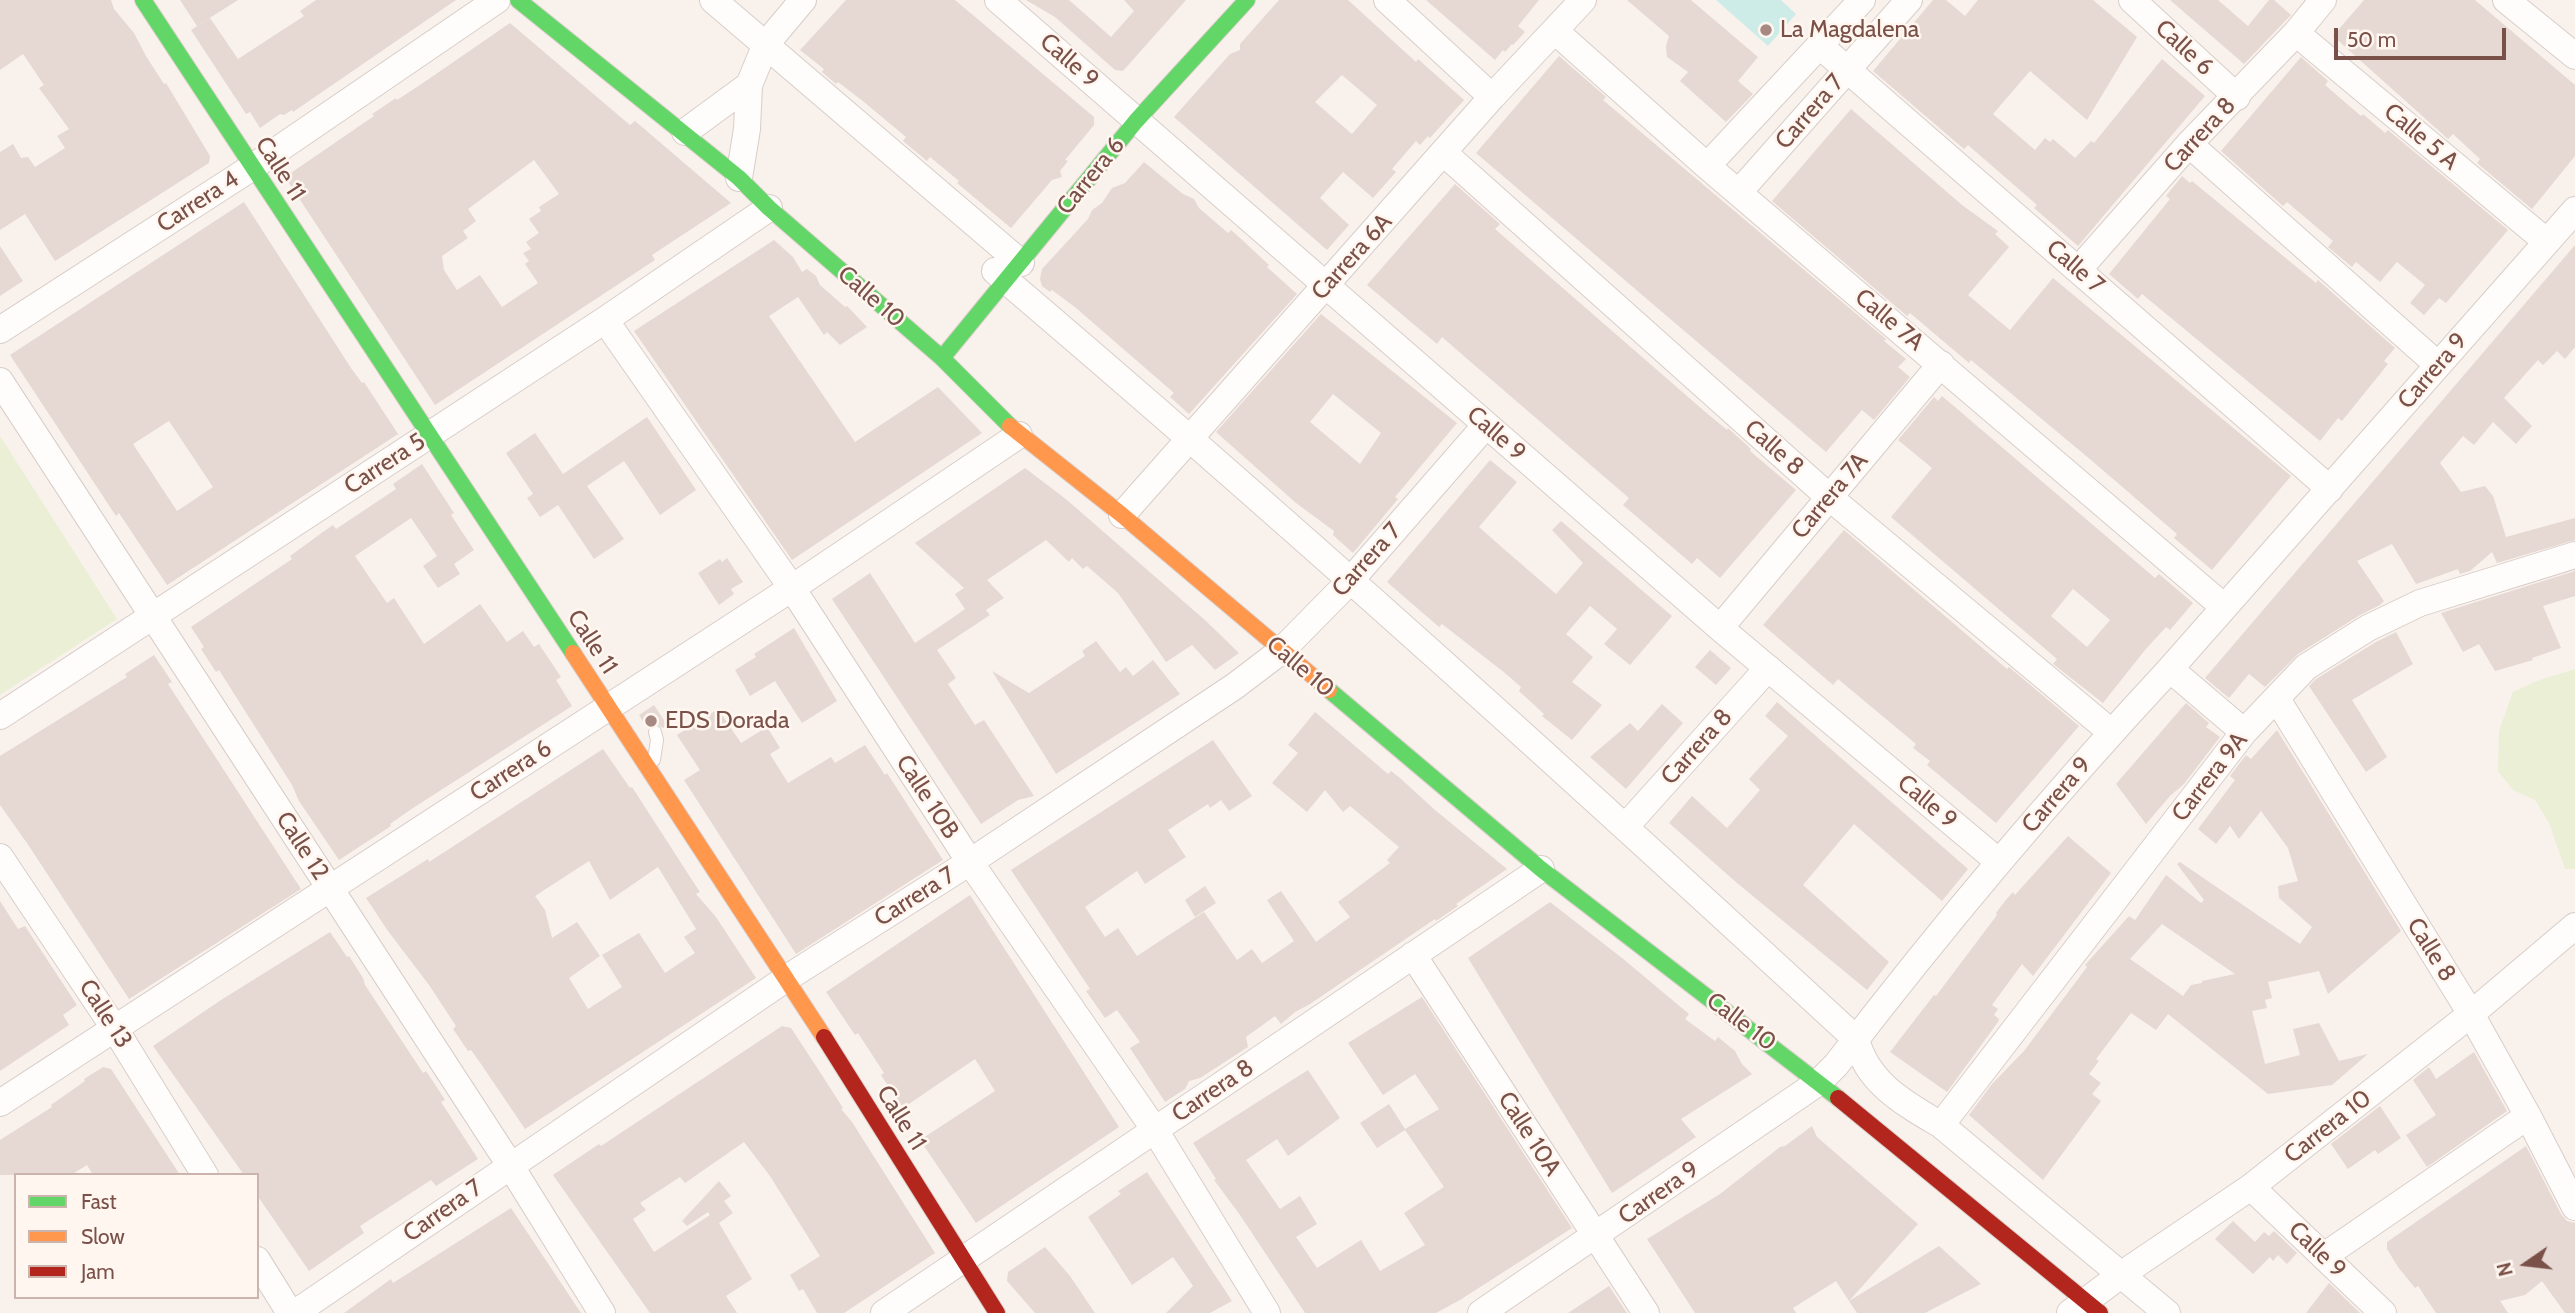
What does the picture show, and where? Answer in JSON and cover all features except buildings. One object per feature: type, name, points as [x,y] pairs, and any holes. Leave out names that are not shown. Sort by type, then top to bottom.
[{"type":"main road","name":"Calle 11","points":[[143,0],[251,168],[787,978],[997,1313]]},
{"type":"main road","name":"Calle 10","points":[[518,0],[685,132],[739,178],[769,208],[932,342],[942,358],[1019,435],[1122,515],[1541,869],[1819,1082],[2085,1309]]},
{"type":"main road","name":"Carrera 6","points":[[942,358],[1126,111],[1247,0]]},
{"type":"main road","name":"Carrera 6","points":[[957,314],[1008,267],[1050,200]]},
{"type":"street","name":"Carrera 4","points":[[0,330],[251,168],[497,0]]},
{"type":"street","points":[[713,0],[766,44],[1190,438],[1626,826],[1856,1039],[1861,1059],[1903,1103],[1941,1125],[2167,1313]]},
{"type":"street","points":[[739,178],[747,129],[749,85],[766,44],[803,0]]},
{"type":"street","name":"Calle 9","points":[[998,0],[1720,628],[1999,862]]},
{"type":"street","points":[[1387,0],[1492,97]]},
{"type":"street","name":"Carrera 6A","points":[[1122,515],[1492,97],[1583,0]]},
{"type":"street","name":"Carrera 7","points":[[1707,166],[1861,0]]},
{"type":"street","name":"Carrera 7","points":[[1739,192],[1909,0]]},
{"type":"street","name":"Calle 6","points":[[2132,0],[2236,97]]},
{"type":"street","name":"Carrera 8","points":[[2078,270],[2189,144],[2296,33],[2323,0]]},
{"type":"street","points":[[2506,0],[2575,56]]},
{"type":"street","name":"Calle 7A","points":[[1555,31],[1707,166],[2224,607]]},
{"type":"street","name":"Calle 5 A","points":[[2296,33],[2547,242]]},
{"type":"street","name":"Calle 7","points":[[1820,46],[2330,489]]},
{"type":"street","points":[[685,132],[749,85]]},
{"type":"street","points":[[2189,144],[2438,365]]},
{"type":"street","name":"Calle 8","points":[[1444,154],[1829,497],[2111,732]]},
{"type":"street","name":"Carrera 5","points":[[0,716],[605,320],[769,208]]},
{"type":"street","name":"Carrera 9","points":[[1481,1313],[1819,1082],[1836,1065],[1999,862],[2111,732],[2330,489],[2575,209]]},
{"type":"street","name":"Calle 10B","points":[[605,320],[792,587],[970,862],[1155,1130],[1267,1313]]},
{"type":"street","name":"Carrera 7A","points":[[1720,628],[1941,364]]},
{"type":"street","name":"Calle 12","points":[[0,381],[510,1165],[603,1313]]},
{"type":"street","name":"Carrera 7","points":[[295,1313],[787,978],[970,862],[1235,687],[1281,651],[1350,581],[1486,425]]},
{"type":"street","name":"Carrera 6","points":[[0,1103],[610,710],[1019,435]]},
{"type":"street","name":"Carrera 9A","points":[[1941,1125],[2244,732],[2306,667],[2368,628],[2410,608],[2575,555]]},
{"type":"street","name":"Carrera 8","points":[[1626,826],[1768,668]]},
{"type":"street","points":[[2170,669],[2244,732]]},
{"type":"street","name":"Calle 8","points":[[2277,699],[2471,1014],[2575,1207]]},
{"type":"street","name":"Calle 13","points":[[0,857],[115,1029],[204,1173]]},
{"type":"street","name":"Carrera 8","points":[[884,1313],[1541,869]]},
{"type":"street","name":"Carrera 10","points":[[2085,1309],[2122,1274],[2251,1186],[2471,1014],[2575,926]]},
{"type":"street","name":"Calle 10A","points":[[1413,955],[1646,1313]]},
{"type":"street","points":[[2324,1256],[2528,1116]]},
{"type":"street","name":"Calle 9","points":[[2251,1186],[2383,1313]]},
{"type":"street","points":[[259,1263],[290,1313]]},
{"type":"lane","points":[[610,710],[635,717]]},
{"type":"lane","points":[[651,772],[656,750],[655,733]]},
{"type":"green space","points":[[0,436],[117,619],[0,695]]},
{"type":"green space","points":[[2575,669],[2575,869],[2565,869],[2549,823],[2535,800],[2513,790],[2498,771],[2499,731],[2513,692]]},
{"type":"water","name":"La Magdalena","points":[[1716,0],[1781,0],[1796,14],[1768,46]]},
{"type":"traffic: fast","points":[[143,0],[573,653]]},
{"type":"traffic: fast","points":[[518,0],[739,178],[769,208],[942,358],[1010,426]]},
{"type":"traffic: fast","points":[[942,358],[1136,121],[1247,0]]},
{"type":"traffic: fast","points":[[1329,690],[1541,869],[1838,1098]]},
{"type":"traffic: slow","points":[[1010,426],[1122,515],[1329,690]]},
{"type":"traffic: slow","points":[[573,653],[824,1037]]},
{"type":"traffic: jam","points":[[824,1037],[997,1313]]},
{"type":"traffic: jam","points":[[1838,1098],[2100,1313]]},
{"type":"place","name":"La Magdalena","points":[[1766,30]]},
{"type":"place","name":"EDS Dorada","points":[[651,721]]}]
